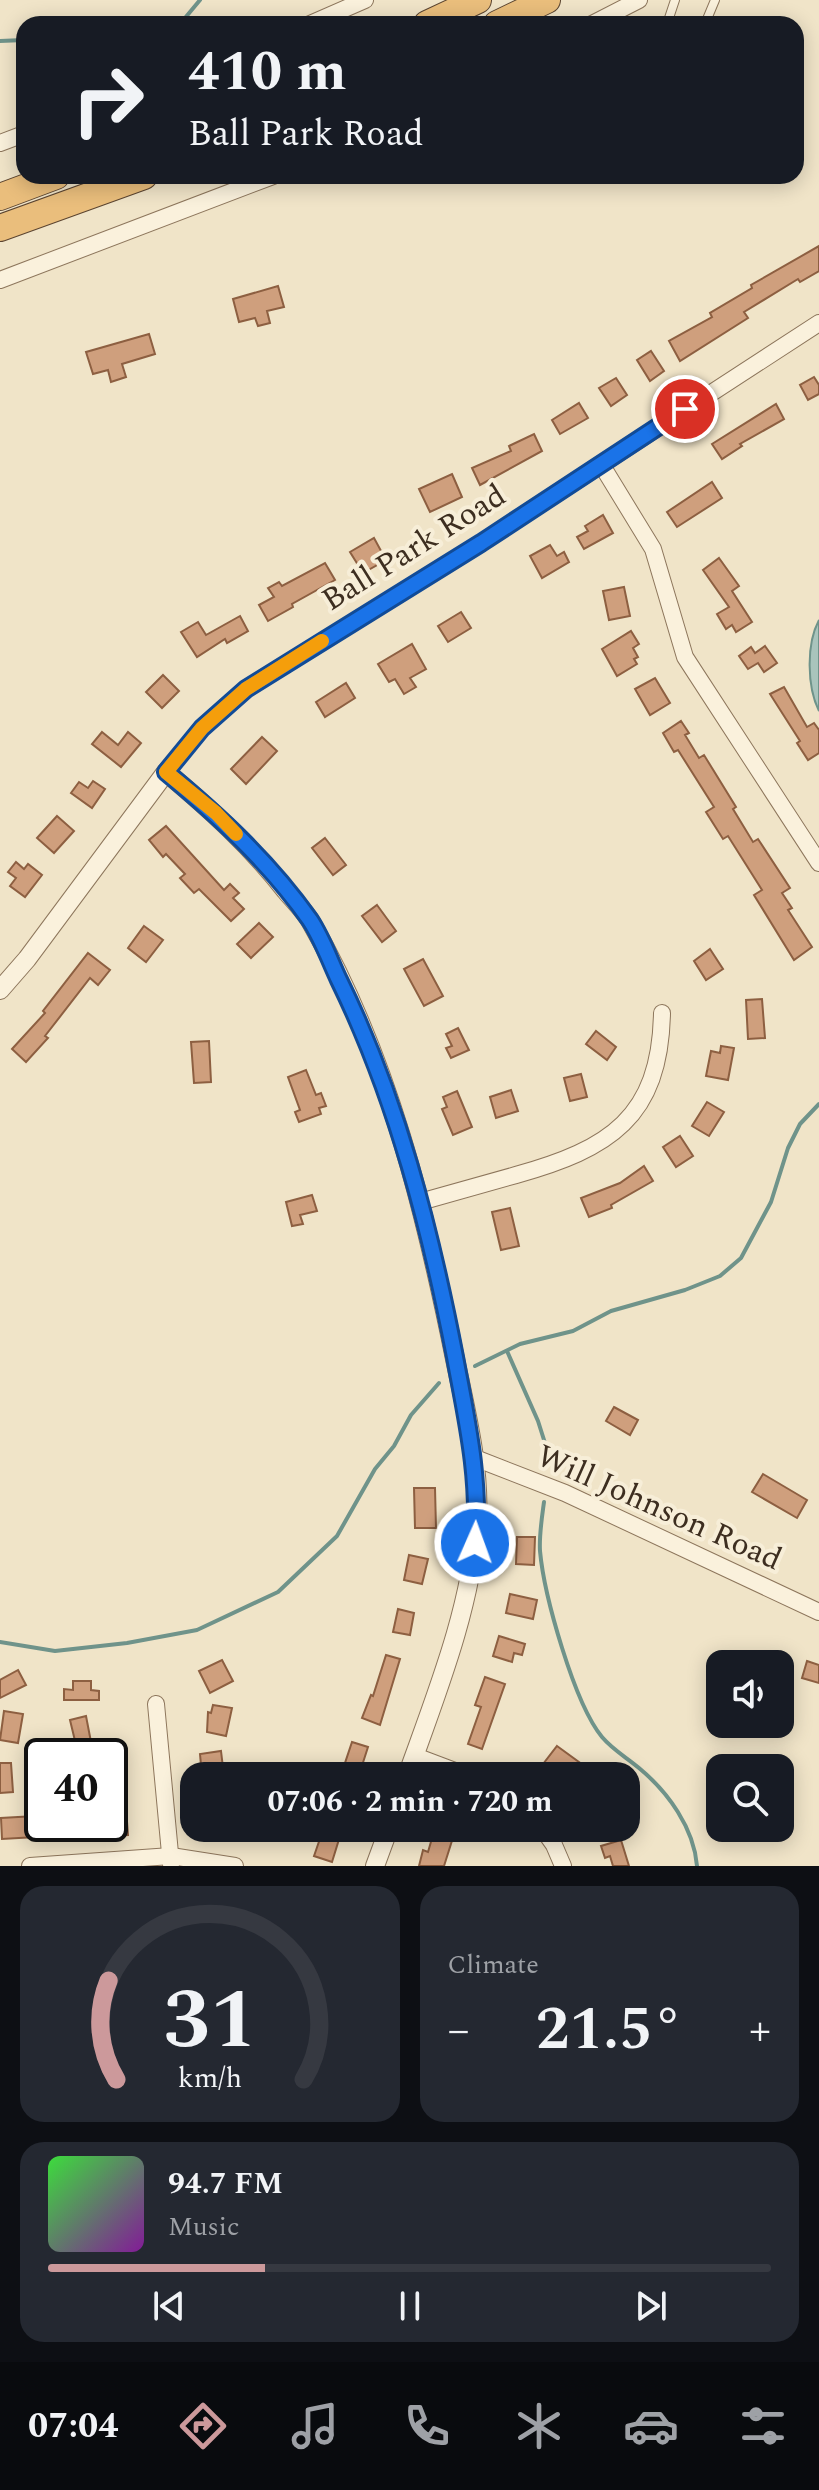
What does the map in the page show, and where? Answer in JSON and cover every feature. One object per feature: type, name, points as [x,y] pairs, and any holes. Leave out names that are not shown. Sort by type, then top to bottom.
[{"type":"highway","points":[[444,16],[478,0]]},
{"type":"highway","points":[[514,16],[547,0]]},
{"type":"highway","points":[[0,197],[35,184]]},
{"type":"highway","points":[[0,228],[122,184]]},
{"type":"street","points":[[323,16],[342,5],[365,0]]},
{"type":"street","points":[[608,16],[639,0]]},
{"type":"street","points":[[0,280],[252,184]]},
{"type":"street","name":"Ball Park Road","points":[[0,990],[27,959],[166,772],[202,728],[246,689],[481,543],[819,323]]},
{"type":"street","points":[[601,464],[653,549],[685,657],[819,863]]},
{"type":"street","points":[[166,772],[241,838],[311,922],[363,1028],[395,1117],[420,1202],[475,1458],[477,1516],[472,1571],[459,1622],[413,1762]]},
{"type":"street","points":[[420,1202],[543,1168],[602,1142],[623,1125],[641,1103],[656,1071],[662,1043],[662,1013]]},
{"type":"street","name":"Will Johnson Road","points":[[475,1458],[565,1493],[819,1612]]},
{"type":"street","points":[[156,1704],[171,1861]]},
{"type":"street","points":[[415,1756],[431,1762]]},
{"type":"street","points":[[375,1866],[384,1842]]},
{"type":"street","points":[[552,1842],[563,1866]]},
{"type":"street","points":[[30,1866],[171,1861],[235,1866]]},
{"type":"water","points":[[819,620],[819,711],[812,690],[810,653]]},
{"type":"building","points":[[819,246],[819,271],[800,282],[798,279],[744,312],[748,318],[680,361],[669,341],[712,317],[710,313],[752,288],[751,285]]},
{"type":"building","points":[[278,286],[284,307],[267,311],[270,323],[258,326],[255,318],[239,322],[233,299]]},
{"type":"building","points":[[149,334],[155,354],[122,364],[126,377],[111,382],[108,370],[93,374],[86,352]]},
{"type":"building","points":[[651,351],[664,371],[650,381],[637,360]]},
{"type":"building","points":[[814,377],[819,385],[819,394],[808,400],[800,385]]},
{"type":"building","points":[[616,378],[627,395],[611,406],[599,388]]},
{"type":"building","points":[[579,403],[588,418],[560,434],[552,420]]},
{"type":"building","points":[[776,404],[784,419],[740,444],[742,446],[722,459],[712,444]]},
{"type":"building","points":[[534,434],[542,451],[480,485],[472,468],[511,451],[509,446]]},
{"type":"building","points":[[452,474],[462,497],[430,512],[419,489]]},
{"type":"building","points":[[712,482],[722,498],[677,527],[667,512]]},
{"type":"building","points":[[603,515],[613,533],[584,549],[577,537],[588,531],[585,526]]},
{"type":"building","points":[[374,538],[386,560],[363,573],[350,552]]},
{"type":"building","points":[[550,545],[557,556],[564,552],[569,562],[542,578],[530,556]]},
{"type":"building","points":[[719,558],[739,586],[732,591],[752,622],[736,632],[732,625],[726,629],[717,614],[729,607],[703,570]]},
{"type":"building","points":[[325,563],[335,580],[268,621],[259,605],[274,597],[268,588],[279,582],[282,586]]},
{"type":"building","points":[[624,587],[630,616],[609,620],[603,591]]},
{"type":"building","points":[[461,612],[471,628],[448,642],[438,626]]},
{"type":"building","points":[[240,616],[248,631],[227,643],[225,639],[197,657],[181,632],[198,622],[206,635]]},
{"type":"building","points":[[631,631],[639,644],[633,648],[638,657],[634,659],[637,664],[617,676],[602,649]]},
{"type":"building","points":[[412,644],[426,669],[410,678],[416,687],[404,694],[395,679],[389,682],[378,664]]},
{"type":"building","points":[[765,646],[777,663],[764,672],[758,663],[748,669],[739,656],[751,647],[755,653]]},
{"type":"building","points":[[163,675],[179,691],[162,708],[146,692]]},
{"type":"building","points":[[655,678],[670,703],[650,715],[635,689]]},
{"type":"building","points":[[346,683],[355,698],[325,717],[316,702]]},
{"type":"building","points":[[784,687],[807,727],[814,723],[819,730],[819,753],[808,760],[797,743],[800,741],[770,694]]},
{"type":"building","points":[[681,721],[689,733],[685,735],[699,758],[704,755],[753,842],[758,839],[790,888],[782,893],[792,908],[788,910],[812,947],[794,960],[754,895],[762,890],[728,836],[723,839],[706,812],[714,807],[678,750],[674,752],[663,733]]},
{"type":"building","points":[[102,732],[118,745],[128,732],[141,743],[121,767],[92,744]]},
{"type":"building","points":[[262,737],[277,751],[246,784],[231,769]]},
{"type":"building","points":[[93,781],[105,789],[92,808],[71,793],[79,782],[88,788]]},
{"type":"building","points":[[57,816],[74,831],[54,853],[37,838]]},
{"type":"building","points":[[166,826],[224,890],[230,884],[239,893],[233,898],[244,909],[231,921],[199,889],[194,893],[180,878],[185,874],[166,854],[163,857],[149,840]]},
{"type":"building","points":[[325,838],[346,865],[333,875],[312,848]]},
{"type":"building","points":[[16,862],[24,869],[28,864],[42,875],[25,897],[10,886],[16,878],[8,872]]},
{"type":"building","points":[[377,905],[396,931],[382,942],[362,916]]},
{"type":"building","points":[[259,923],[273,937],[251,958],[237,944]]},
{"type":"building","points":[[144,926],[163,940],[146,962],[128,948]]},
{"type":"building","points":[[710,949],[723,969],[706,980],[694,961]]},
{"type":"building","points":[[88,953],[110,970],[98,985],[90,978],[45,1036],[48,1038],[26,1062],[12,1049],[45,1013],[43,1011]]},
{"type":"building","points":[[423,959],[443,996],[424,1006],[404,969]]},
{"type":"building","points":[[762,999],[765,1038],[748,1039],[746,1000]]},
{"type":"building","points":[[458,1028],[469,1050],[451,1058],[446,1048],[452,1046],[446,1034]]},
{"type":"building","points":[[596,1031],[616,1047],[607,1060],[586,1044]]},
{"type":"building","points":[[209,1041],[211,1082],[194,1083],[191,1042]]},
{"type":"building","points":[[721,1046],[734,1048],[728,1080],[706,1076],[711,1051],[720,1053]]},
{"type":"building","points":[[306,1070],[316,1095],[321,1093],[326,1106],[319,1108],[321,1114],[299,1122],[295,1112],[300,1110],[288,1077]]},
{"type":"building","points":[[581,1074],[587,1097],[570,1101],[564,1078]]},
{"type":"building","points":[[511,1090],[518,1111],[496,1118],[490,1097]]},
{"type":"building","points":[[457,1091],[472,1127],[453,1135],[442,1109],[447,1107],[443,1097]]},
{"type":"building","points":[[707,1102],[724,1112],[709,1136],[692,1126]]},
{"type":"building","points":[[680,1136],[693,1156],[676,1167],[663,1147]]},
{"type":"building","points":[[644,1166],[653,1181],[611,1205],[612,1208],[589,1217],[581,1198],[620,1183]]},
{"type":"building","points":[[312,1195],[317,1211],[300,1215],[303,1224],[292,1226],[286,1202]]},
{"type":"building","points":[[510,1208],[519,1246],[501,1250],[492,1212]]},
{"type":"building","points":[[614,1407],[638,1420],[630,1435],[606,1421]]},
{"type":"building","points":[[763,1474],[807,1500],[797,1518],[752,1492]]},
{"type":"building","points":[[414,1488],[435,1488],[436,1528],[415,1528]]},
{"type":"building","points":[[517,1537],[535,1537],[534,1565],[516,1564]]},
{"type":"building","points":[[409,1555],[428,1559],[422,1584],[404,1580]]},
{"type":"building","points":[[510,1594],[537,1600],[533,1619],[506,1613]]},
{"type":"building","points":[[398,1609],[414,1613],[410,1635],[393,1632]]},
{"type":"building","points":[[499,1636],[525,1644],[522,1655],[514,1653],[512,1662],[493,1656]]},
{"type":"building","points":[[386,1655],[400,1659],[380,1725],[362,1718],[373,1696]]},
{"type":"building","points":[[222,1660],[233,1681],[210,1693],[199,1671]]},
{"type":"building","points":[[807,1661],[819,1665],[819,1683],[802,1678]]},
{"type":"building","points":[[18,1670],[26,1685],[0,1698],[0,1680]]},
{"type":"building","points":[[485,1677],[505,1684],[482,1749],[468,1744],[481,1707],[475,1705]]},
{"type":"building","points":[[73,1681],[91,1681],[91,1690],[99,1691],[99,1700],[64,1700],[64,1689],[73,1690]]},
{"type":"building","points":[[213,1705],[232,1708],[226,1736],[207,1732],[208,1712],[211,1713]]},
{"type":"building","points":[[4,1711],[23,1714],[18,1743],[0,1740]]},
{"type":"building","points":[[86,1716],[90,1738],[74,1738],[70,1720]]},
{"type":"building","points":[[352,1742],[368,1747],[363,1762],[345,1762]]},
{"type":"building","points":[[557,1746],[579,1762],[545,1762]]},
{"type":"building","points":[[221,1751],[222,1762],[201,1762],[200,1754]]},
{"type":"building","points":[[0,1763],[11,1763],[13,1792],[0,1793]]},
{"type":"building","points":[[24,1817],[24,1838],[2,1839],[1,1818]]},
{"type":"building","points":[[319,1842],[338,1842],[332,1862],[314,1856]]},
{"type":"building","points":[[431,1842],[452,1842],[444,1866],[419,1866],[423,1850],[428,1852]]},
{"type":"building","points":[[622,1842],[629,1866],[613,1866],[610,1856],[605,1858],[601,1846]]},
{"type":"waterway","points":[[187,16],[200,0]]},
{"type":"waterway","points":[[0,41],[16,40]]},
{"type":"waterway","points":[[475,1366],[520,1344],[573,1331],[611,1311],[685,1290],[720,1276],[741,1258],[771,1202],[788,1148],[800,1124],[819,1104]]},
{"type":"waterway","points":[[507,1351],[538,1421],[551,1462]]},
{"type":"waterway","points":[[0,1642],[55,1651],[127,1643],[197,1630],[278,1592],[337,1536],[375,1469],[394,1446],[411,1415],[439,1383]]},
{"type":"waterway","points":[[544,1502],[540,1539],[543,1570],[562,1648],[581,1700],[602,1737],[650,1778],[678,1812],[691,1838],[697,1866]]},
{"type":"slow traffic","points":[[236,834],[216,813],[166,772],[202,728],[246,689],[322,641]]},
{"type":"route","points":[[475,1543],[475,1458],[448,1323],[420,1202],[395,1117],[363,1028],[311,922],[241,838],[166,772],[202,728],[246,689],[481,543],[685,409]]}]
